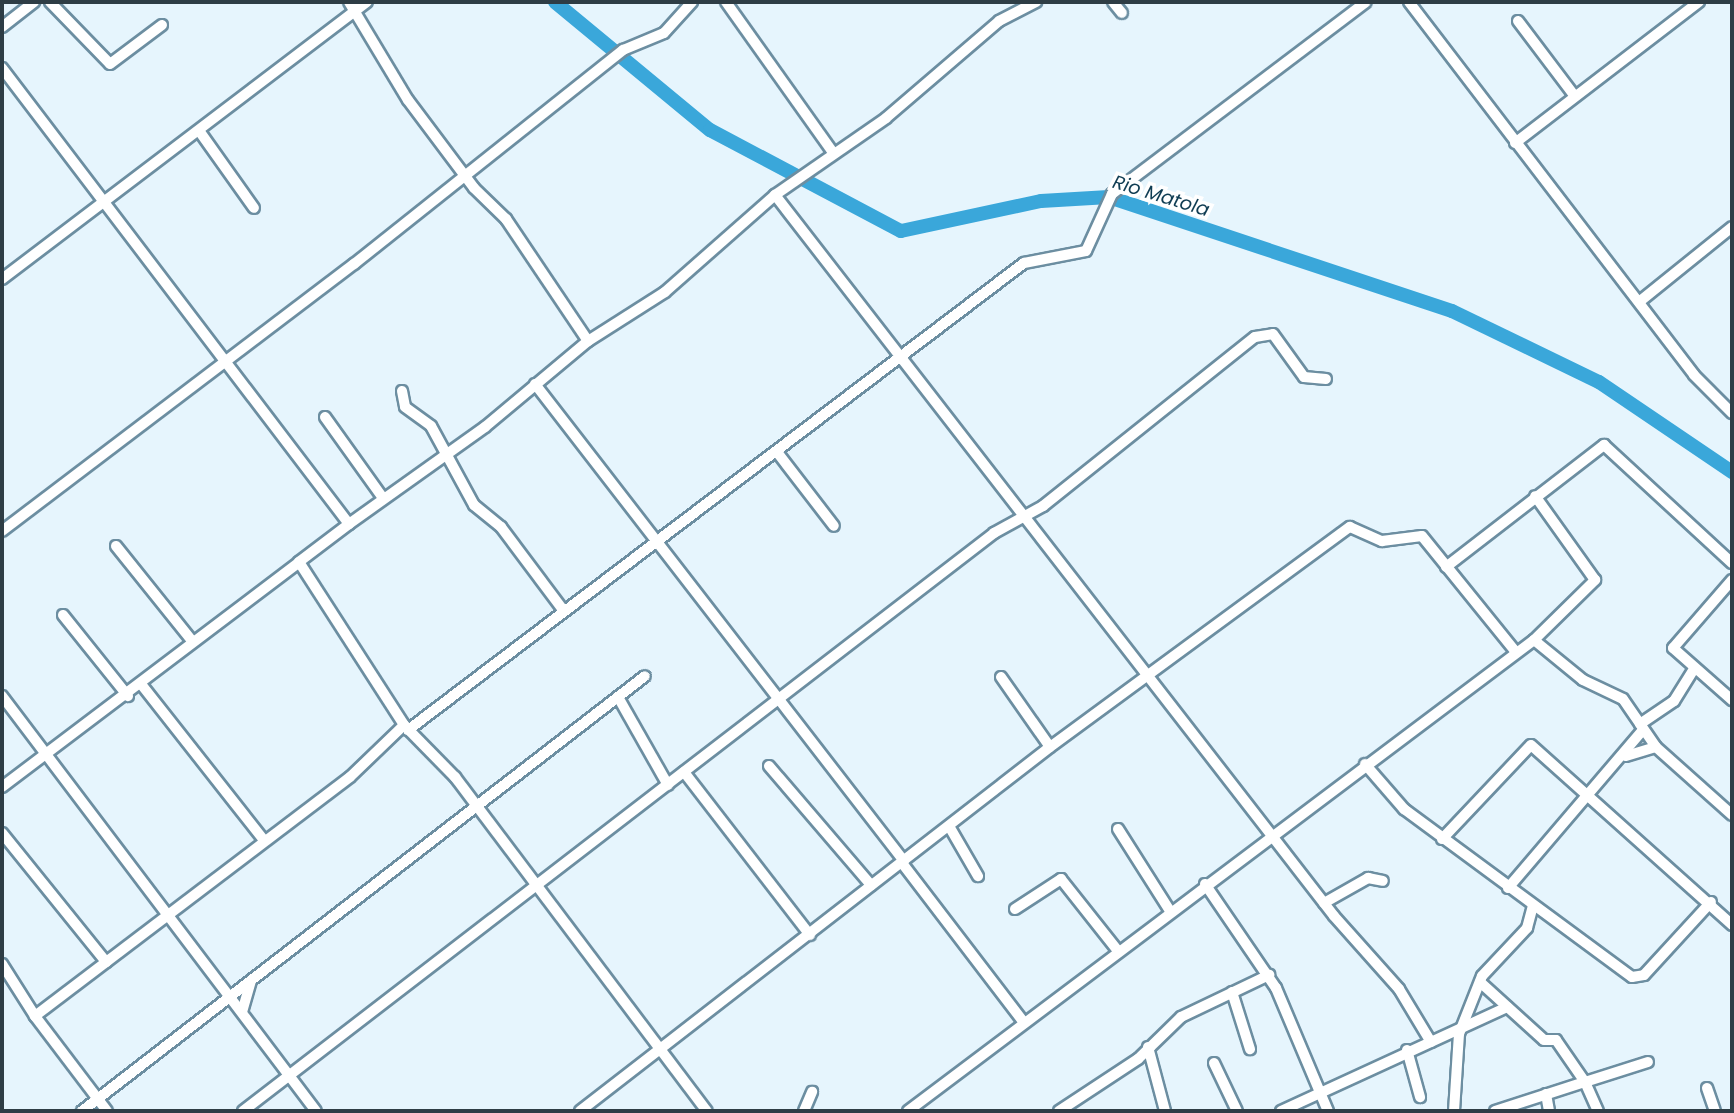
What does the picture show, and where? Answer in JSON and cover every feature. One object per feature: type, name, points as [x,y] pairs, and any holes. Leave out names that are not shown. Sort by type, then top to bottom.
[{"type":"street","points":[[2,27],[34,2]]},
{"type":"street","points":[[50,2],[110,64],[162,25]]},
{"type":"street","points":[[349,2],[381,61],[467,175],[506,219],[588,341]]},
{"type":"street","points":[[2,279],[200,132],[367,2]]},
{"type":"street","points":[[2,531],[467,175],[623,50],[664,33],[692,2]]},
{"type":"street","points":[[726,2],[834,154]]},
{"type":"street","points":[[2,787],[128,696],[192,641],[447,453],[588,341],[665,292],[775,195],[886,118],[999,21],[1036,2]]},
{"type":"street","points":[[1113,2],[1122,13]]},
{"type":"street","points":[[35,1016],[167,916],[262,838],[350,777],[563,610],[777,452],[1024,263],[1086,251],[1112,194],[1366,2]]},
{"type":"street","points":[[1409,2],[1639,302],[1732,413]]},
{"type":"street","points":[[1516,143],[1574,95],[1699,2]]},
{"type":"street","points":[[1518,21],[1574,95]]},
{"type":"street","points":[[2,68],[349,524]]},
{"type":"street","points":[[200,132],[254,208]]},
{"type":"street","points":[[775,195],[904,355],[1324,903],[1399,989],[1431,1042]]},
{"type":"street","points":[[1639,302],[1732,227]]},
{"type":"street","points":[[243,1111],[1262,333],[1273,334],[1304,377],[1326,379]]},
{"type":"street","points":[[535,384],[660,539],[779,702],[1023,1021]]},
{"type":"street","points":[[402,391],[405,407],[431,426],[474,505],[501,527],[563,610]]},
{"type":"street","points":[[325,417],[383,498]]},
{"type":"street","points":[[1446,567],[1593,450],[1610,445],[1732,563]]},
{"type":"street","points":[[777,452],[834,526]]},
{"type":"street","points":[[908,1111],[1205,884],[1356,771],[1366,768],[1534,640],[1595,580],[1535,496]]},
{"type":"street","points":[[580,1111],[810,936],[871,885],[1050,747],[1350,527],[1382,541],[1422,536],[1516,652]]},
{"type":"street","points":[[116,546],[192,641]]},
{"type":"street","points":[[299,562],[409,731],[476,807],[707,1111]]},
{"type":"street","points":[[1683,683],[1680,660],[1673,646],[1732,580]]},
{"type":"street","points":[[63,615],[128,696]]},
{"type":"street","points":[[1534,640],[1584,680],[1623,699],[1656,747],[1732,815]]},
{"type":"street","points":[[1680,660],[1732,700]]},
{"type":"street","points":[[1508,888],[1625,757],[1641,727],[1667,707],[1693,671]]},
{"type":"street","points":[[82,1111],[228,994],[251,980],[645,676]]},
{"type":"street","points":[[1002,677],[1050,747]]},
{"type":"street","points":[[141,684],[262,838]]},
{"type":"street","points":[[2,696],[316,1111]]},
{"type":"street","points":[[618,697],[668,785]]},
{"type":"street","points":[[1442,839],[1528,745],[1591,794],[1630,839],[1711,902],[1732,925]]},
{"type":"street","points":[[1625,757],[1656,747]]},
{"type":"street","points":[[769,766],[871,885]]},
{"type":"street","points":[[1366,768],[1442,839],[1533,906],[1538,916],[1638,978],[1711,902]]},
{"type":"street","points":[[684,772],[810,936]]},
{"type":"street","points":[[949,826],[978,876]]},
{"type":"street","points":[[1118,829],[1170,911]]},
{"type":"street","points":[[2,833],[106,962]]},
{"type":"street","points":[[1324,903],[1368,878],[1383,881]]},
{"type":"street","points":[[1015,909],[1061,879],[1118,951]]},
{"type":"street","points":[[1205,884],[1269,975],[1328,1111]]},
{"type":"street","points":[[1454,1111],[1458,1043],[1480,982],[1538,916]]},
{"type":"street","points":[[2,964],[35,1016],[107,1111]]},
{"type":"street","points":[[1059,1111],[1148,1047],[1181,1017],[1269,975]]},
{"type":"street","points":[[242,1012],[251,980]]},
{"type":"street","points":[[1480,982],[1544,1041],[1556,1040],[1586,1082],[1598,1111]]},
{"type":"street","points":[[1232,992],[1250,1048]]},
{"type":"street","points":[[1281,1111],[1507,1007]]},
{"type":"street","points":[[1446,1036],[1458,1043]]},
{"type":"street","points":[[1148,1047],[1165,1111]]},
{"type":"street","points":[[1407,1051],[1420,1097]]},
{"type":"street","points":[[1495,1111],[1648,1062]]},
{"type":"street","points":[[1214,1063],[1237,1111]]},
{"type":"street","points":[[1707,1087],[1715,1111]]},
{"type":"street","points":[[804,1111],[812,1092]]},
{"type":"street","points":[[1546,1094],[1549,1111]]},
{"type":"waterway","name":"Rio Matola","points":[[555,2],[710,130],[901,231],[1041,201],[1109,197],[1452,311],[1599,382],[1732,472]]}]
